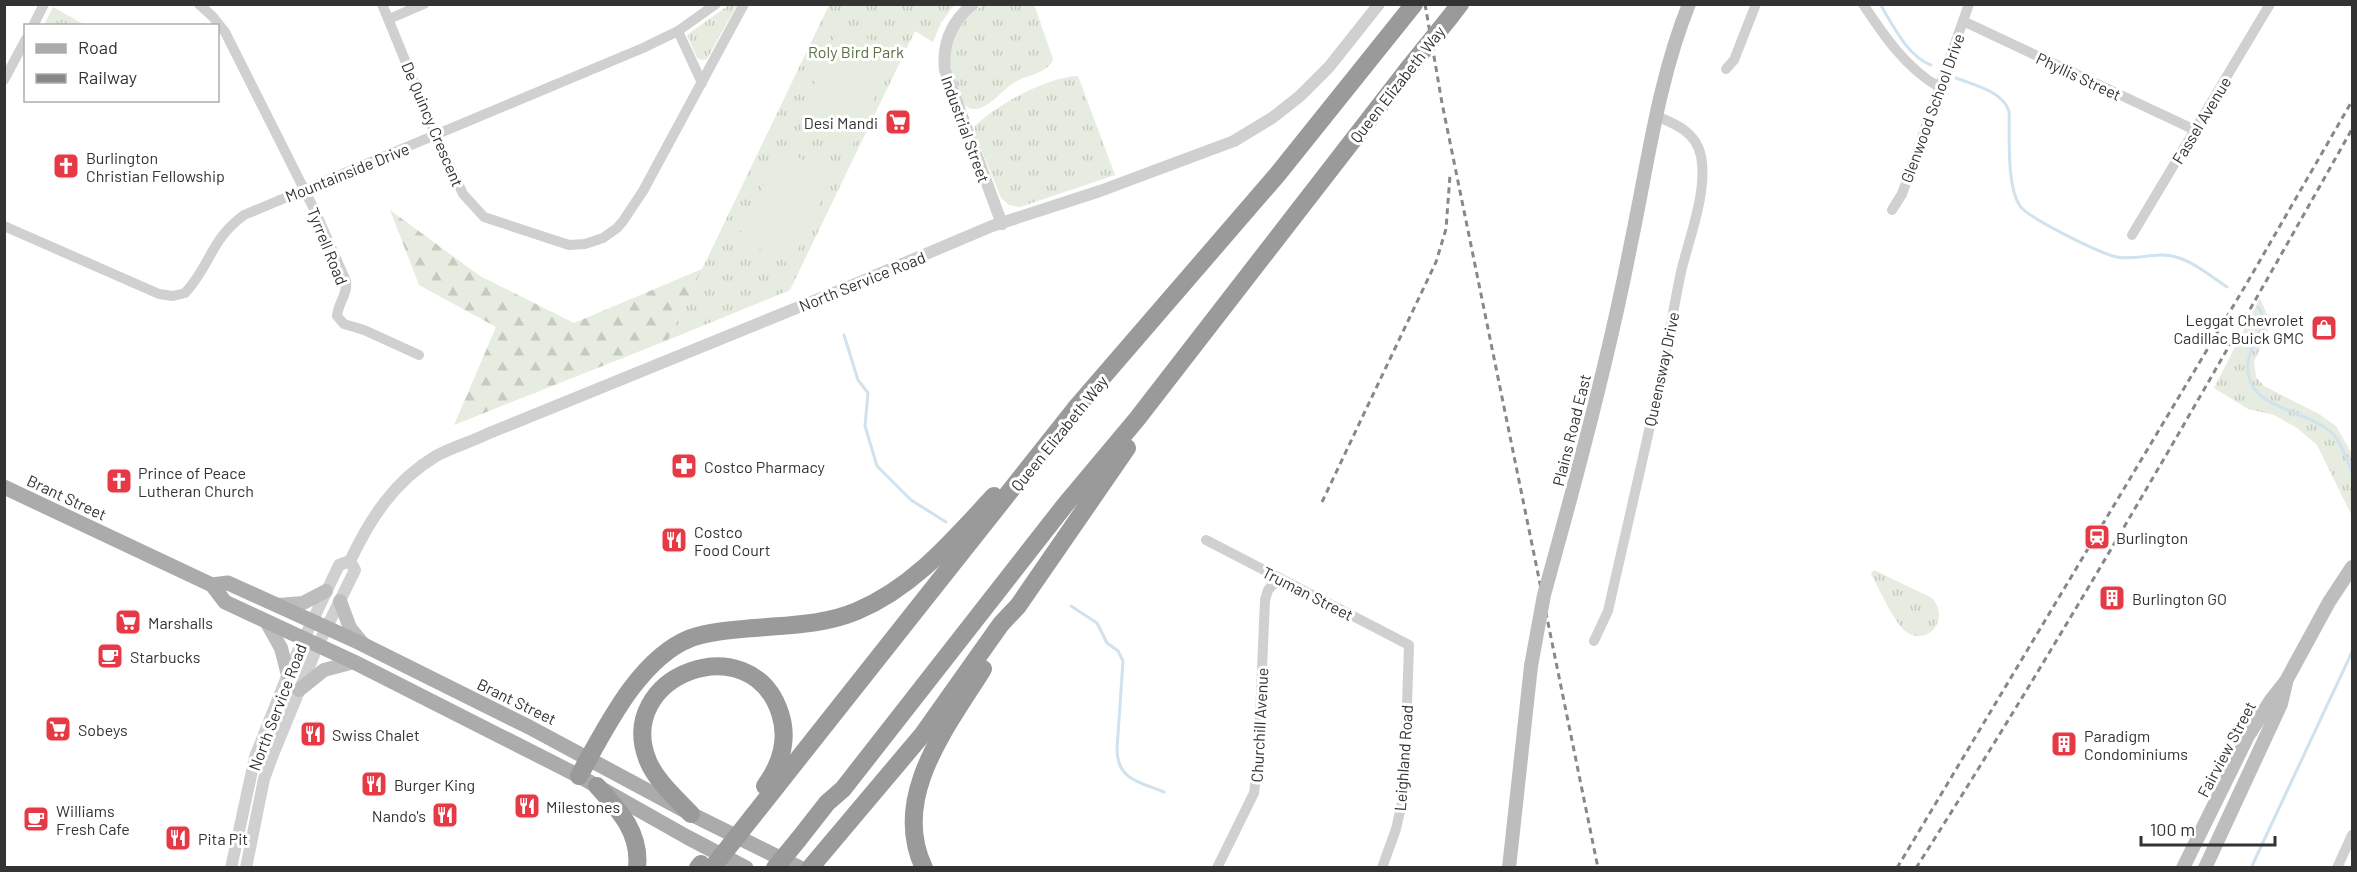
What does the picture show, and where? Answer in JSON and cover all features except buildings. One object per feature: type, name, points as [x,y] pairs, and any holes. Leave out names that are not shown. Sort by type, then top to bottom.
[{"type":"highway","name":"Queen Elizabeth Way","points":[[703,866],[747,818],[1075,409],[1277,176],[1410,9]]},
{"type":"highway","name":"Queen Elizabeth Way","points":[[775,867],[806,856],[826,803],[843,789],[1065,506],[1137,419],[1455,11]]},
{"type":"highway","points":[[579,776],[639,676],[671,648],[690,638],[715,632],[809,624],[836,619],[892,594],[925,569],[1075,409]]},
{"type":"highway","points":[[790,867],[806,856],[922,734],[1002,624],[1018,606],[1126,449],[1137,419]]},
{"type":"highway","points":[[924,867],[913,828],[915,799],[925,770],[937,745],[1008,628],[1018,606]]},
{"type":"highway","points":[[692,814],[656,776],[649,763],[643,740],[644,725],[654,698],[674,678],[690,670],[708,666],[722,667],[746,673],[764,686],[779,710],[785,735],[783,750],[774,773],[747,818]]},
{"type":"highway","points":[[597,786],[621,812],[632,832],[638,846],[637,867]]},
{"type":"main road","name":"Plains Road East","points":[[1509,867],[1531,666],[1544,595],[1583,452],[1613,325],[1669,60],[1689,4]]},
{"type":"main road","name":"Brant Street","points":[[4,487],[212,585],[225,602],[354,662],[579,776],[687,837],[746,867]]},
{"type":"main road","name":"Fairview Street","points":[[2183,867],[2248,736],[2286,681],[2329,602],[2352,567]]},
{"type":"main road","name":"Brant Street","points":[[212,585],[228,583],[365,646],[589,758],[692,814],[806,856]]},
{"type":"main road","points":[[276,605],[303,603],[326,591]]},
{"type":"main road","points":[[340,601],[350,628],[365,646]]},
{"type":"main road","points":[[267,623],[281,648],[288,675]]},
{"type":"main road","points":[[299,690],[324,670],[354,662]]},
{"type":"main road","name":"Fairview Street","points":[[2205,867],[2281,704],[2286,681]]},
{"type":"street","points":[[34,24],[44,4]]},
{"type":"street","name":"Tyrrell Road","points":[[199,4],[219,24]]},
{"type":"street","name":"De Quincy Crescent","points":[[382,4],[463,194],[484,217],[569,245],[585,244],[603,238],[623,221],[643,191],[744,4]]},
{"type":"street","points":[[389,19],[424,4]]},
{"type":"street","name":"Mountainside Drive","points":[[4,226],[159,294],[173,296],[186,293],[221,236],[244,215],[643,48],[678,31],[716,4]]},
{"type":"street","name":"Industrial Street","points":[[973,4],[956,22],[946,39],[943,58],[945,70],[1002,224]]},
{"type":"street","name":"North Service Road","points":[[246,867],[264,779],[318,645],[319,625],[326,591],[339,565],[350,561],[365,528],[416,470],[438,455],[992,226],[1234,141],[1272,118],[1300,96],[1329,67],[1379,4]]},
{"type":"street","points":[[1726,69],[1734,60],[1756,4]]},
{"type":"street","points":[[1863,4],[1880,30],[1903,58],[1923,78],[1940,87]]},
{"type":"street","name":"Glenwood School Drive","points":[[1892,210],[1902,194],[1969,4]]},
{"type":"street","name":"Fassel Avenue","points":[[2132,235],[2270,4]]},
{"type":"street","name":"Phyllis Street","points":[[1963,21],[2195,130]]},
{"type":"street","name":"Tyrrell Road","points":[[219,24],[225,32],[305,191],[346,281],[347,289],[337,308],[337,316],[344,324],[364,330],[419,355]]},
{"type":"street","points":[[678,31],[702,83]]},
{"type":"street","points":[[5,80],[24,43]]},
{"type":"street","name":"Queensway Drive","points":[[1594,642],[1608,611],[1698,207],[1701,177],[1700,153],[1695,141],[1681,126],[1656,116]]},
{"type":"street","name":"Truman Street","points":[[1206,540],[1409,645]]},
{"type":"street","name":"North Service Road","points":[[231,867],[252,767],[303,639],[340,601],[355,570],[350,561]]},
{"type":"street","name":"Churchill Avenue","points":[[1217,867],[1254,792],[1258,762],[1265,600],[1269,590],[1279,578]]},
{"type":"street","name":"Leighland Road","points":[[1382,867],[1396,829],[1404,794],[1409,645]]},
{"type":"street","points":[[2337,867],[2352,835]]},
{"type":"green space","points":[[987,4],[1034,4],[1053,59],[1047,68],[1015,82],[985,106],[974,109],[967,107],[961,99],[950,58],[953,42],[961,26],[973,12]]},
{"type":"green space","points":[[729,5],[737,5],[707,59],[697,58],[687,35]]},
{"type":"green space","name":"Roly Bird Park","points":[[829,5],[954,5],[941,23],[933,42],[915,31],[790,290],[668,340]]},
{"type":"green space","points":[[53,7],[83,24],[44,24]]},
{"type":"green space","points":[[839,26],[897,51],[852,146],[798,120]]},
{"type":"green space","points":[[1078,76],[1115,175],[1020,207],[1009,205],[1001,198],[975,134],[975,126],[996,109],[1037,87],[1052,81]]},
{"type":"green space","points":[[780,149],[834,174],[791,264],[738,239]]},
{"type":"green space","points":[[390,210],[480,276],[574,323],[702,269],[668,340],[454,425],[496,327],[419,285]]},
{"type":"green space","points":[[2260,298],[2271,323],[2254,362],[2256,377],[2264,386],[2319,414],[2336,426],[2352,454],[2352,516],[2317,445],[2297,428],[2274,415],[2248,409],[2214,388]]},
{"type":"green space","points":[[1874,570],[1932,598],[1939,614],[1934,629],[1921,636],[1905,631],[1892,613],[1871,574]]},
{"type":"waterway","points":[[1880,4],[1908,47],[1922,61],[1931,65]]},
{"type":"waterway","points":[[1956,78],[1994,94],[2000,98],[2009,111],[2013,186],[2020,206],[2026,212],[2066,235],[2117,257],[2169,255],[2183,259],[2227,287]]},
{"type":"waterway","points":[[2258,307],[2262,315],[2262,323],[2248,362],[2248,373],[2252,385],[2267,400],[2314,421],[2334,435],[2352,472]]},
{"type":"waterway","points":[[844,335],[858,380],[868,393],[865,426],[877,466],[911,500],[946,522]]},
{"type":"waterway","points":[[1071,606],[1097,623],[1107,643],[1118,651],[1123,661],[1117,749],[1121,767],[1132,778],[1164,792]]},
{"type":"waterway","points":[[2251,868],[2352,652]]},
{"type":"railway","points":[[1425,4],[1442,103],[1598,868]]},
{"type":"railway","points":[[1897,868],[2247,283],[2352,101]]},
{"type":"railway","points":[[1916,868],[2139,501],[2352,129]]},
{"type":"railway","points":[[1322,502],[1436,262],[1446,229],[1450,175]]},
{"type":"place","name":"Desi Mandi","points":[[898,122]]},
{"type":"place","name":"Burlington Christian Fellowship","points":[[66,166]]},
{"type":"place","name":"Leggat Chevrolet Cadillac Buick GMC","points":[[2324,328]]},
{"type":"place","name":"Costco Pharmacy","points":[[684,466]]},
{"type":"place","name":"Prince of Peace Lutheran Church","points":[[119,481]]},
{"type":"place","name":"Burlington","points":[[2097,537]]},
{"type":"place","name":"Costco Food Court","points":[[674,540]]},
{"type":"place","name":"Burlington GO","points":[[2112,598]]},
{"type":"place","name":"Marshalls","points":[[128,622]]},
{"type":"place","name":"Starbucks","points":[[110,656]]},
{"type":"place","name":"Sobeys","points":[[58,729]]},
{"type":"place","name":"Swiss Chalet","points":[[313,734]]},
{"type":"place","name":"Paradigm Condominiums","points":[[2064,744]]},
{"type":"place","name":"Burger King","points":[[374,784]]},
{"type":"place","name":"Milestones","points":[[527,806]]},
{"type":"place","name":"Nando's","points":[[445,815]]},
{"type":"place","name":"Williams Fresh Cafe","points":[[36,819]]},
{"type":"place","name":"Pita Pit","points":[[178,838]]}]
